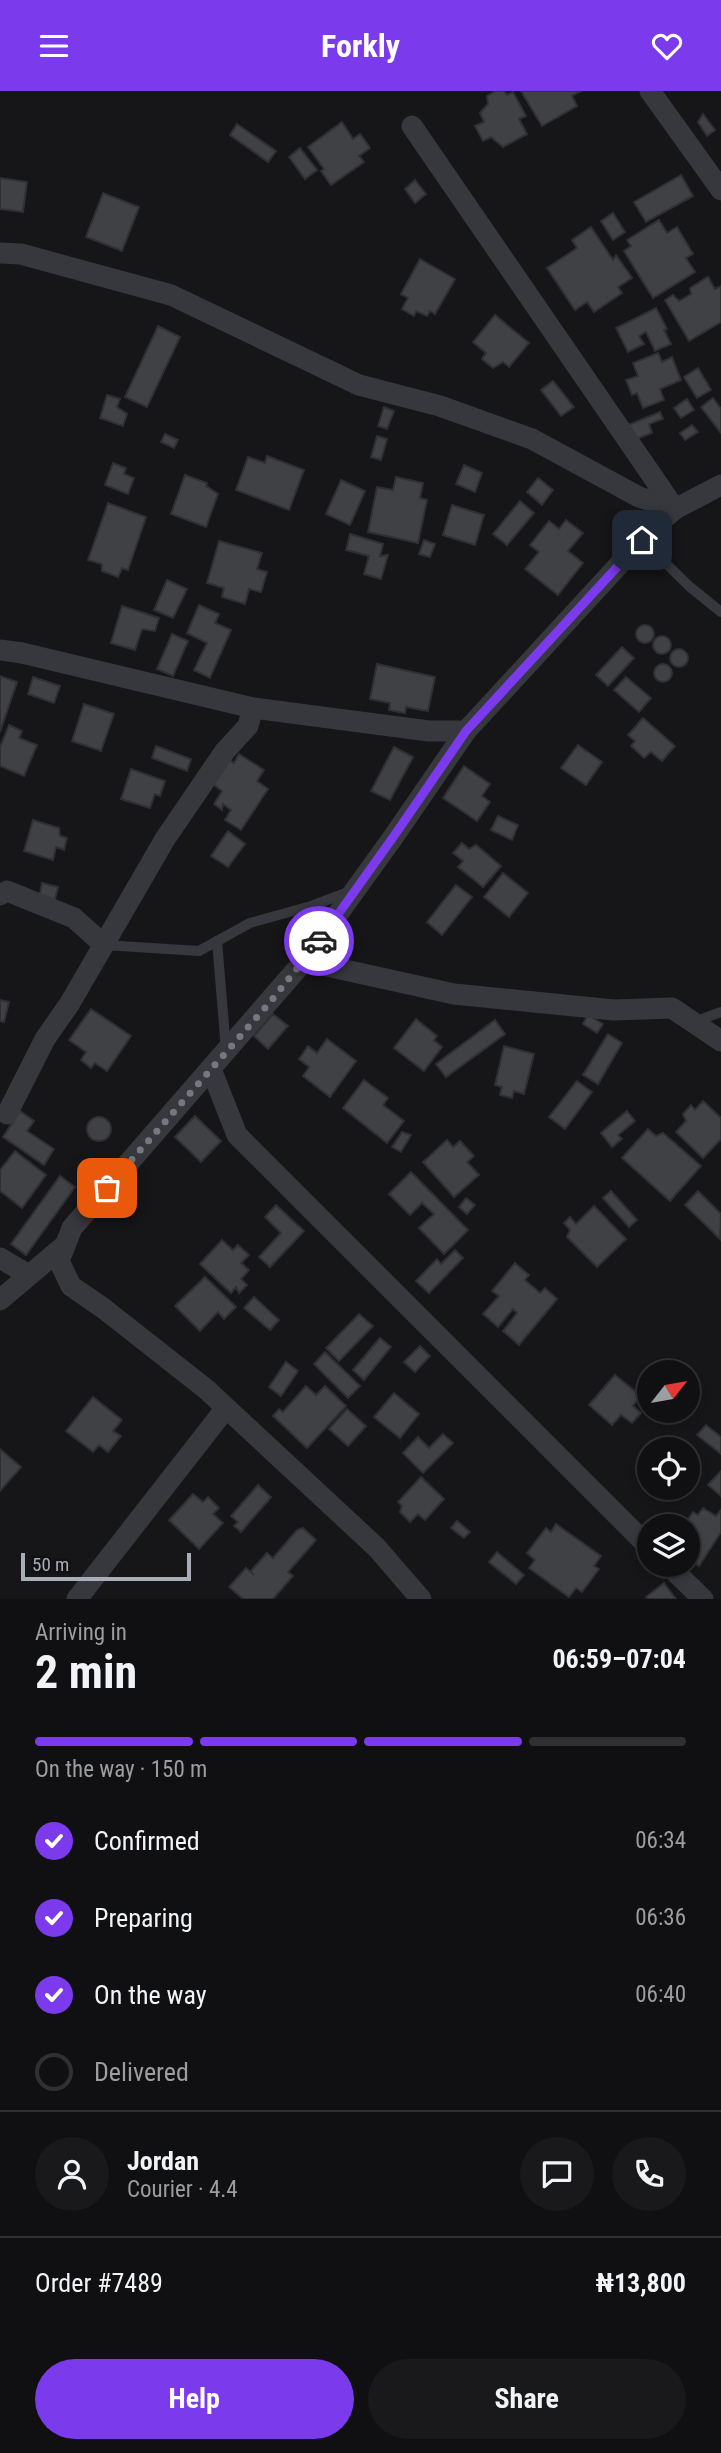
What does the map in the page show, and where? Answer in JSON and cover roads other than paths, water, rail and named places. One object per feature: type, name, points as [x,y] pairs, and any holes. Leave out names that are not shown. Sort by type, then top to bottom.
[{"type":"street","points":[[650,91],[721,190]]},
{"type":"street","points":[[412,126],[675,509]]},
{"type":"street","points":[[2,253],[21,254],[171,295],[359,385],[440,406],[533,439],[639,497],[675,509]]},
{"type":"street","points":[[421,1599],[377,1548],[226,1408],[124,1324],[71,1286],[59,1261],[72,1228],[304,961],[466,731],[647,535],[675,509],[721,485]]},
{"type":"street","points":[[639,497],[647,535]]},
{"type":"street","points":[[0,650],[253,708],[429,731],[466,731]]},
{"type":"street","points":[[7,1114],[46,1039],[70,1003],[165,839],[225,751],[248,726],[253,708]]},
{"type":"street","points":[[0,895],[7,891],[74,918],[104,945]]},
{"type":"street","points":[[304,961],[454,994],[614,1010],[672,1008],[721,1041]]},
{"type":"street","points":[[211,1069],[237,1135],[637,1534]]},
{"type":"street","points":[[0,1300],[66,1243]]},
{"type":"street","points":[[0,1258],[29,1275]]},
{"type":"street","points":[[77,1599],[226,1408]]},
{"type":"street","points":[[680,1577],[703,1599]]},
{"type":"lane","points":[[647,535],[690,587],[721,612]]},
{"type":"lane","points":[[104,945],[199,951],[250,923],[356,890]]},
{"type":"lane","points":[[216,941],[226,1053]]},
{"type":"lane","points":[[693,1022],[721,1013]]}]
